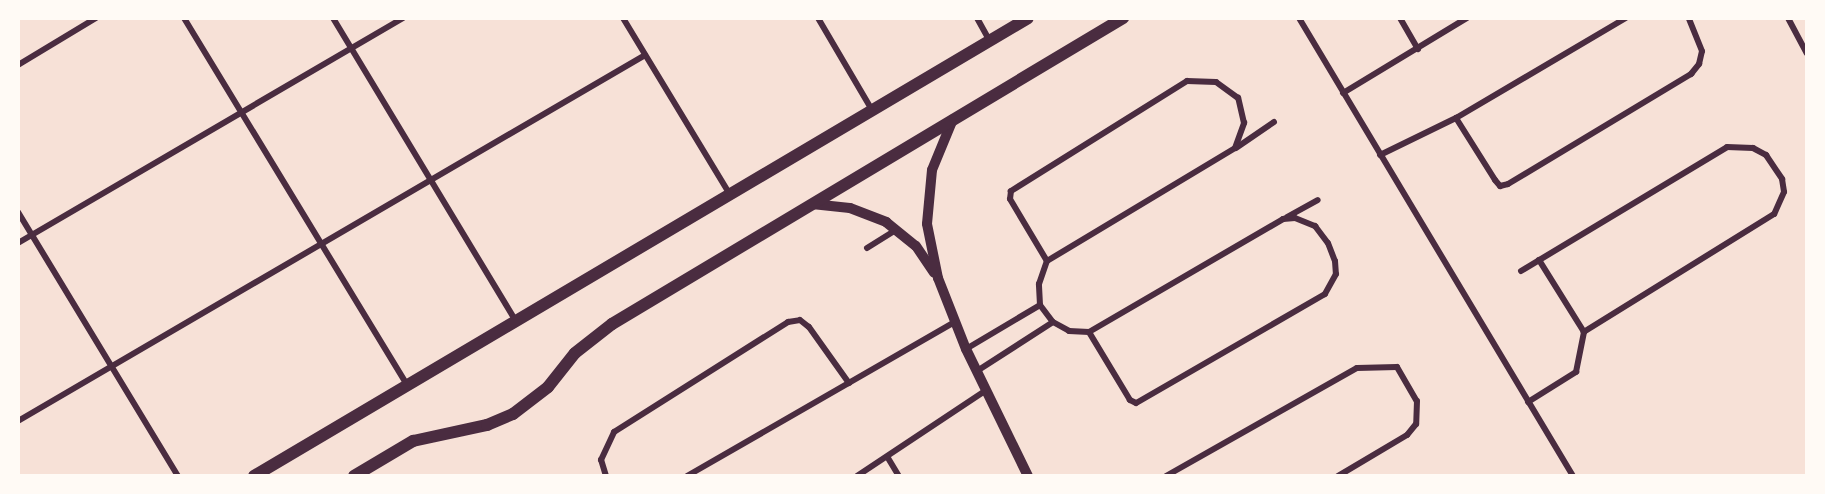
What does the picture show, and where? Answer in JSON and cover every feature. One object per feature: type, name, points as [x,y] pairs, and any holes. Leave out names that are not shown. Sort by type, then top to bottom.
[{"type":"main road","points":[[254,476],[408,387],[1028,18]]},
{"type":"main road","points":[[354,476],[413,441],[487,425],[513,414],[548,387],[575,353],[612,324],[1123,18]]},
{"type":"street","points":[[18,65],[96,18]]},
{"type":"street","points":[[184,18],[408,387]]},
{"type":"street","points":[[333,18],[516,321]]},
{"type":"street","points":[[18,243],[403,18]]},
{"type":"street","points":[[623,18],[730,195]]},
{"type":"street","points":[[818,18],[872,111]]},
{"type":"street","points":[[977,18],[990,40]]},
{"type":"street","points":[[1299,18],[1573,476]]},
{"type":"street","points":[[1400,18],[1418,49]]},
{"type":"street","points":[[1343,93],[1467,18]]},
{"type":"street","points":[[1380,155],[1456,118],[1626,18]]},
{"type":"street","points":[[1456,118],[1495,180],[1500,186],[1508,184],[1691,74],[1699,64],[1702,51],[1694,24],[1689,18]]},
{"type":"street","points":[[1788,18],[1807,53]]},
{"type":"street","points":[[18,421],[645,55]]},
{"type":"street","points":[[1047,261],[1010,198],[1011,191],[1187,81],[1216,82],[1238,98],[1244,123],[1235,148]]},
{"type":"street","points":[[953,119],[932,170],[927,224],[938,278],[985,391],[1028,476]]},
{"type":"street","points":[[1274,122],[1235,148],[1047,261],[1039,284],[1041,305],[1053,322],[1069,331],[1089,332],[1318,200]]},
{"type":"street","points":[[1521,271],[1727,147],[1753,148],[1766,155],[1774,166],[1784,192],[1774,214],[1584,332]]},
{"type":"street","points":[[812,204],[850,207],[896,230],[916,246],[938,278]]},
{"type":"street","points":[[18,212],[178,476]]},
{"type":"street","points":[[1089,332],[1130,400],[1142,402],[1325,294],[1336,274],[1328,243],[1307,222],[1283,219]]},
{"type":"street","points":[[867,248],[896,230]]},
{"type":"street","points":[[1528,402],[1576,372],[1584,332],[1539,260]]},
{"type":"street","points":[[966,349],[1041,305]]},
{"type":"street","points":[[606,476],[601,460],[614,432],[788,322],[800,320],[849,383]]},
{"type":"street","points":[[687,476],[955,322]]},
{"type":"street","points":[[977,371],[1053,322]]},
{"type":"street","points":[[1166,476],[1175,474],[1357,368],[1397,366],[1410,382],[1419,408],[1416,424],[1407,435],[1338,476]]},
{"type":"street","points":[[857,476],[888,458],[985,391]]},
{"type":"street","points":[[888,458],[899,476]]}]
